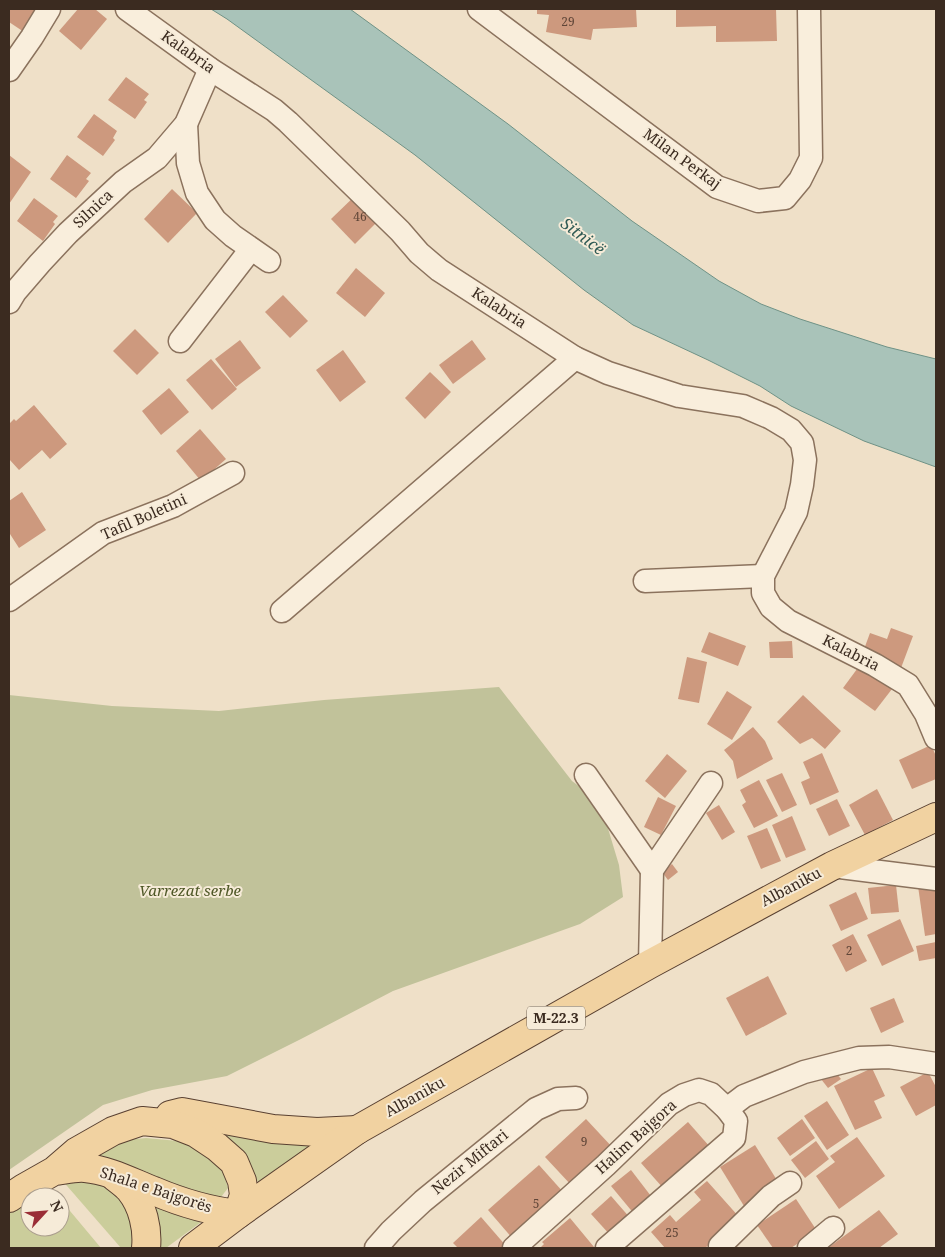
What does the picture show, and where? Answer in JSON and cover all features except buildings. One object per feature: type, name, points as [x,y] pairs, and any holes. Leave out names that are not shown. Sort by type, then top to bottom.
[{"type":"main road","name":"Albaniku","points":[[193,1248],[357,1130],[650,964],[832,866],[936,817]]},
{"type":"main road","points":[[142,1121],[182,1112],[274,1128],[317,1132],[357,1130]]},
{"type":"main road","name":"Shala e Bajgorës","points":[[9,1198],[54,1171],[76,1152],[113,1131],[142,1121],[173,1124],[196,1133],[217,1147],[234,1162],[242,1181],[244,1195],[238,1214],[223,1212],[156,1192],[110,1173],[83,1168],[54,1171]]},
{"type":"main road","points":[[110,1173],[131,1191],[143,1212],[147,1238],[146,1248]]},
{"type":"street","points":[[9,70],[49,9]]},
{"type":"street","name":"Kalabria","points":[[127,9],[210,69],[274,110],[400,231],[419,253],[439,270],[576,358],[608,373],[679,396],[743,406],[771,418],[791,430],[802,443],[805,460],[796,512],[763,576],[764,592],[771,607],[788,621],[875,665],[908,685],[926,714],[936,738]]},
{"type":"street","name":"Milan Perkaj","points":[[479,9],[717,187],[758,201],[785,198],[800,180],[811,158],[809,9]]},
{"type":"street","name":"Silnica","points":[[9,302],[15,292],[68,233],[123,182],[157,158],[186,124],[210,69]]},
{"type":"street","name":"Silnica","points":[[180,342],[260,255],[233,236],[215,220],[197,193],[188,163],[186,124]]},
{"type":"street","points":[[282,611],[576,358]]},
{"type":"street","name":"Tafil Boletini","points":[[9,600],[103,533],[173,506],[233,473]]},
{"type":"street","points":[[645,580],[763,576]]},
{"type":"street","points":[[586,775],[652,870]]},
{"type":"street","points":[[650,964],[652,870],[711,783]]},
{"type":"street","points":[[832,866],[936,879]]},
{"type":"street","points":[[607,1248],[734,1138],[736,1121],[727,1100],[804,1072],[859,1058],[889,1057],[936,1064]]},
{"type":"street","name":"Halim Bajgora","points":[[514,1248],[606,1165],[669,1104],[684,1095],[699,1090],[727,1100]]},
{"type":"street","name":"Nezir Miftari","points":[[376,1248],[423,1201],[536,1109],[558,1098],[576,1098]]},
{"type":"street","points":[[718,1247],[771,1196],[790,1183]]},
{"type":"street","points":[[809,1248],[833,1228]]},
{"type":"street","points":[[718,1247],[737,1245],[742,1248]]},
{"type":"green space","name":"Varrezat serbe","points":[[499,687],[572,781],[600,802],[619,865],[623,897],[580,924],[393,991],[227,1076],[152,1090],[103,1105],[9,1170],[9,695],[112,706],[219,711],[324,700]]},
{"type":"green space","points":[[210,1130],[319,1144],[259,1184],[248,1162]]},
{"type":"green space","points":[[146,1138],[178,1141],[203,1152],[222,1168],[228,1188],[221,1197],[189,1190],[95,1154],[117,1141]]},
{"type":"green space","points":[[61,1179],[107,1183],[124,1199],[132,1217],[134,1248],[121,1248],[70,1189],[70,1187]]},
{"type":"green space","points":[[148,1198],[208,1217],[166,1248],[158,1248]]},
{"type":"green space","points":[[20,1206],[20,1237],[70,1237],[70,1211],[101,1248],[9,1248],[9,1213]]},
{"type":"water","name":"Sitnicë","points":[[211,9],[350,9],[508,124],[632,221],[719,281],[761,304],[800,319],[887,347],[936,359],[936,467],[864,441],[791,406],[760,386],[633,325],[584,290],[415,155]]}]
